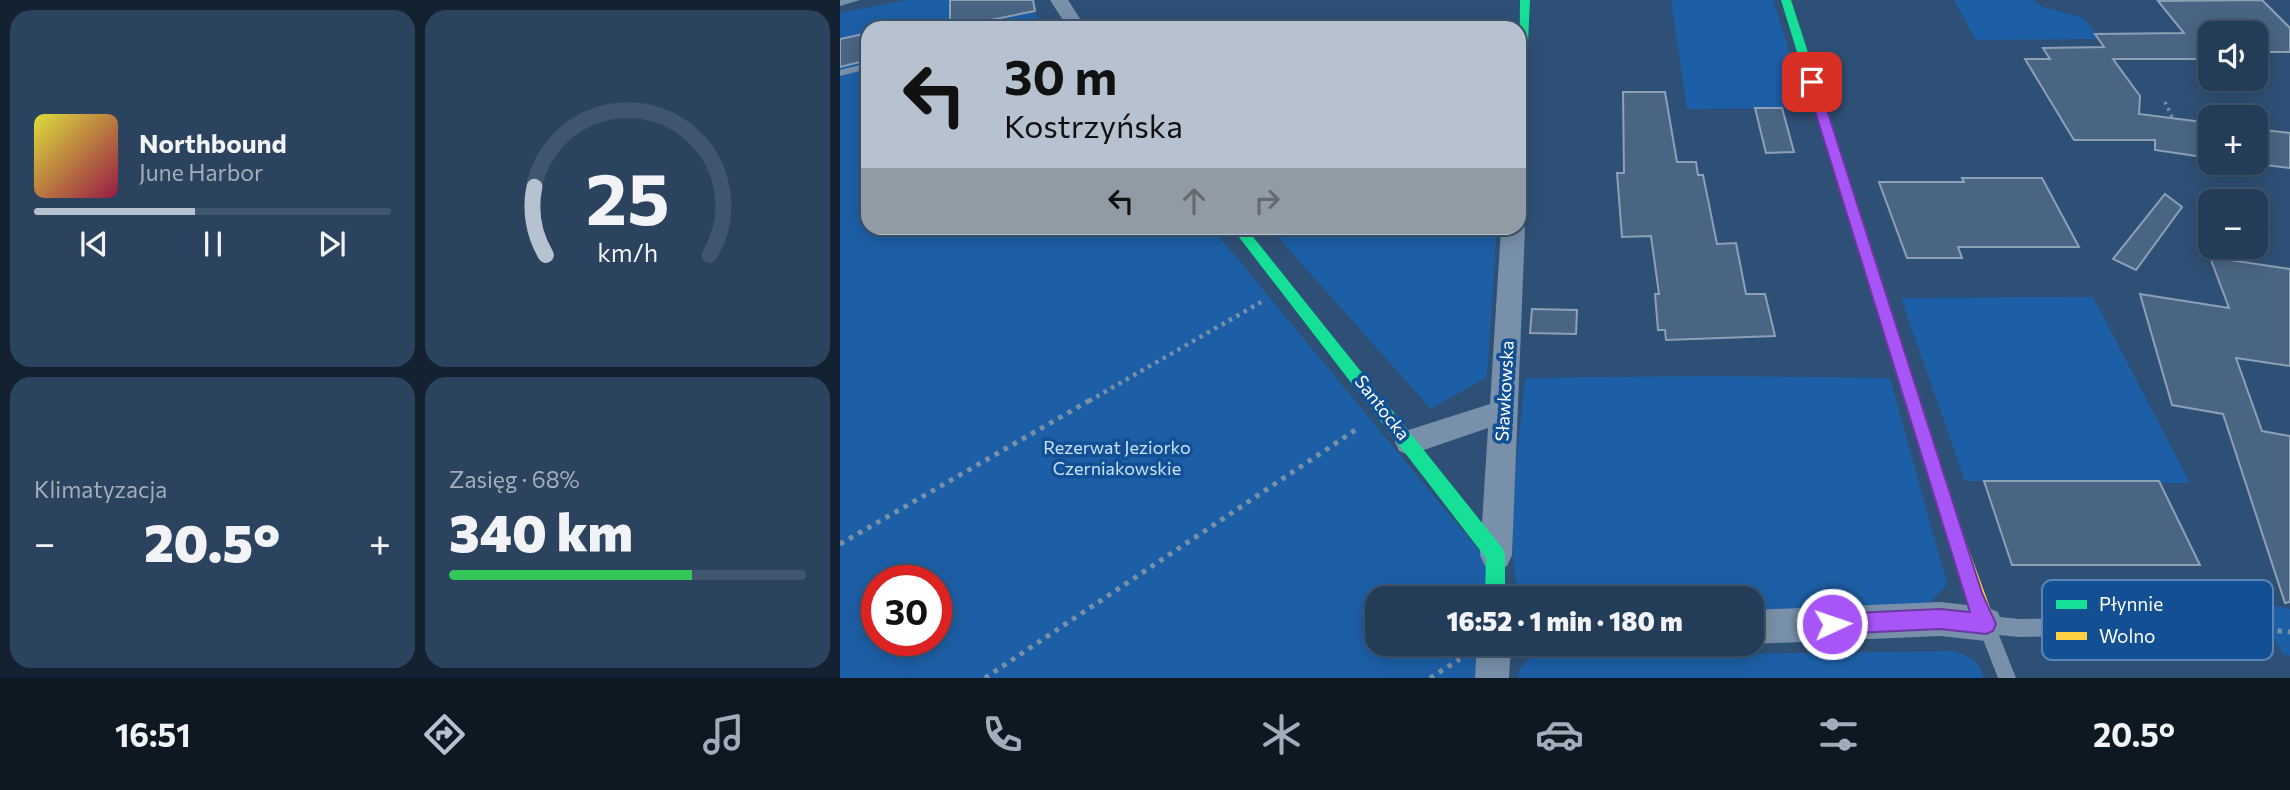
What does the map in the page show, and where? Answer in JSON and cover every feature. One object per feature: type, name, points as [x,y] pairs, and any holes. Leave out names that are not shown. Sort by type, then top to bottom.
[{"type":"street","points":[[1059,0],[1072,21]]},
{"type":"street","points":[[1524,21],[1525,0]]},
{"type":"street","points":[[1764,626],[1940,619],[1986,624],[1973,594],[1786,0]]},
{"type":"street","name":"Santocka","points":[[1245,235],[1288,286],[1496,555]]},
{"type":"street","name":"Sławkowska","points":[[1496,555],[1513,235]]},
{"type":"street","points":[[1409,442],[1464,422],[1503,413]]},
{"type":"street","points":[[1495,586],[1496,555]]},
{"type":"street","points":[[1492,678],[1493,656]]},
{"type":"lane","points":[[840,3],[855,0]]},
{"type":"lane","points":[[840,73],[861,68]]},
{"type":"lane","points":[[2007,678],[1986,624],[2042,628]]},
{"type":"path","points":[[2165,102],[2174,121]]},
{"type":"path","points":[[840,544],[1288,286]]},
{"type":"path","points":[[985,678],[1384,411]]},
{"type":"green space","name":"Rezerwat Jeziorko Czerniakowskie","points":[[907,0],[1024,0],[1041,21],[861,21],[861,235],[1218,235],[1496,571],[1495,586],[1365,586],[1365,656],[1493,656],[1492,678],[840,678],[840,13]]},
{"type":"green space","points":[[1671,0],[1773,0],[1807,108],[1687,109]]},
{"type":"green space","points":[[1954,0],[2033,0],[2040,6],[2084,18],[2099,39],[1976,40]]},
{"type":"green space","points":[[1276,235],[1497,235],[1487,377],[1431,409]]},
{"type":"green space","points":[[2093,297],[2190,483],[1965,481],[1901,298]]},
{"type":"green space","points":[[1525,378],[1890,378],[1947,584],[1927,606],[1764,612],[1764,586],[1518,586],[1513,553],[1513,523]]},
{"type":"green space","points":[[2273,606],[2290,609],[2290,656],[2283,654],[2273,636]]},
{"type":"green space","points":[[1953,651],[1973,660],[1984,678],[1518,678],[1518,671],[1530,657],[1764,656],[1764,654]]},
{"type":"building","points":[[950,0],[1033,0],[1035,11],[985,21],[950,21]]},
{"type":"building","points":[[2262,0],[2290,28],[2290,52],[2268,52],[2268,21],[2198,21],[2198,59],[2113,59],[2140,96],[2139,114],[2198,121],[2198,156],[2155,150],[2155,140],[2074,140],[2025,59],[2050,59],[2043,48],[2104,47],[2095,34],[2184,33],[2158,1]]},
{"type":"building","points":[[861,34],[861,62],[840,67],[840,39]]},
{"type":"building","points":[[1623,92],[1665,92],[1677,162],[1696,162],[1698,175],[1703,175],[1717,244],[1736,243],[1746,294],[1765,294],[1775,336],[1666,340],[1665,330],[1658,330],[1655,294],[1659,294],[1651,236],[1622,237],[1617,173],[1624,173]]},
{"type":"building","points":[[1755,108],[1782,108],[1794,152],[1766,153]]},
{"type":"building","points":[[2268,130],[2290,133],[2290,168],[2268,165]]},
{"type":"building","points":[[1962,178],[2042,178],[2079,247],[1958,247],[1962,258],[1907,258],[1879,182],[1964,182]]},
{"type":"building","points":[[2165,194],[2182,207],[2136,270],[2113,259]]},
{"type":"building","points":[[2211,259],[2290,269],[2290,366],[2236,358],[2262,431],[2290,436],[2290,602],[2285,603],[2223,414],[2172,405],[2140,294],[2229,308]]},
{"type":"building","points":[[1532,309],[1577,310],[1576,334],[1530,333]]},
{"type":"building","points":[[1984,481],[2159,481],[2200,565],[2012,565]]},
{"type":"traffic: fast","points":[[1524,21],[1525,0]]},
{"type":"traffic: fast","points":[[1786,0],[1955,536]]},
{"type":"traffic: fast","points":[[1245,235],[1496,555],[1495,586]]},
{"type":"traffic: slow","points":[[1955,536],[1986,624]]},
{"type":"route","points":[[1812,82],[1973,594],[1986,624],[1940,619],[1832,624]]}]
